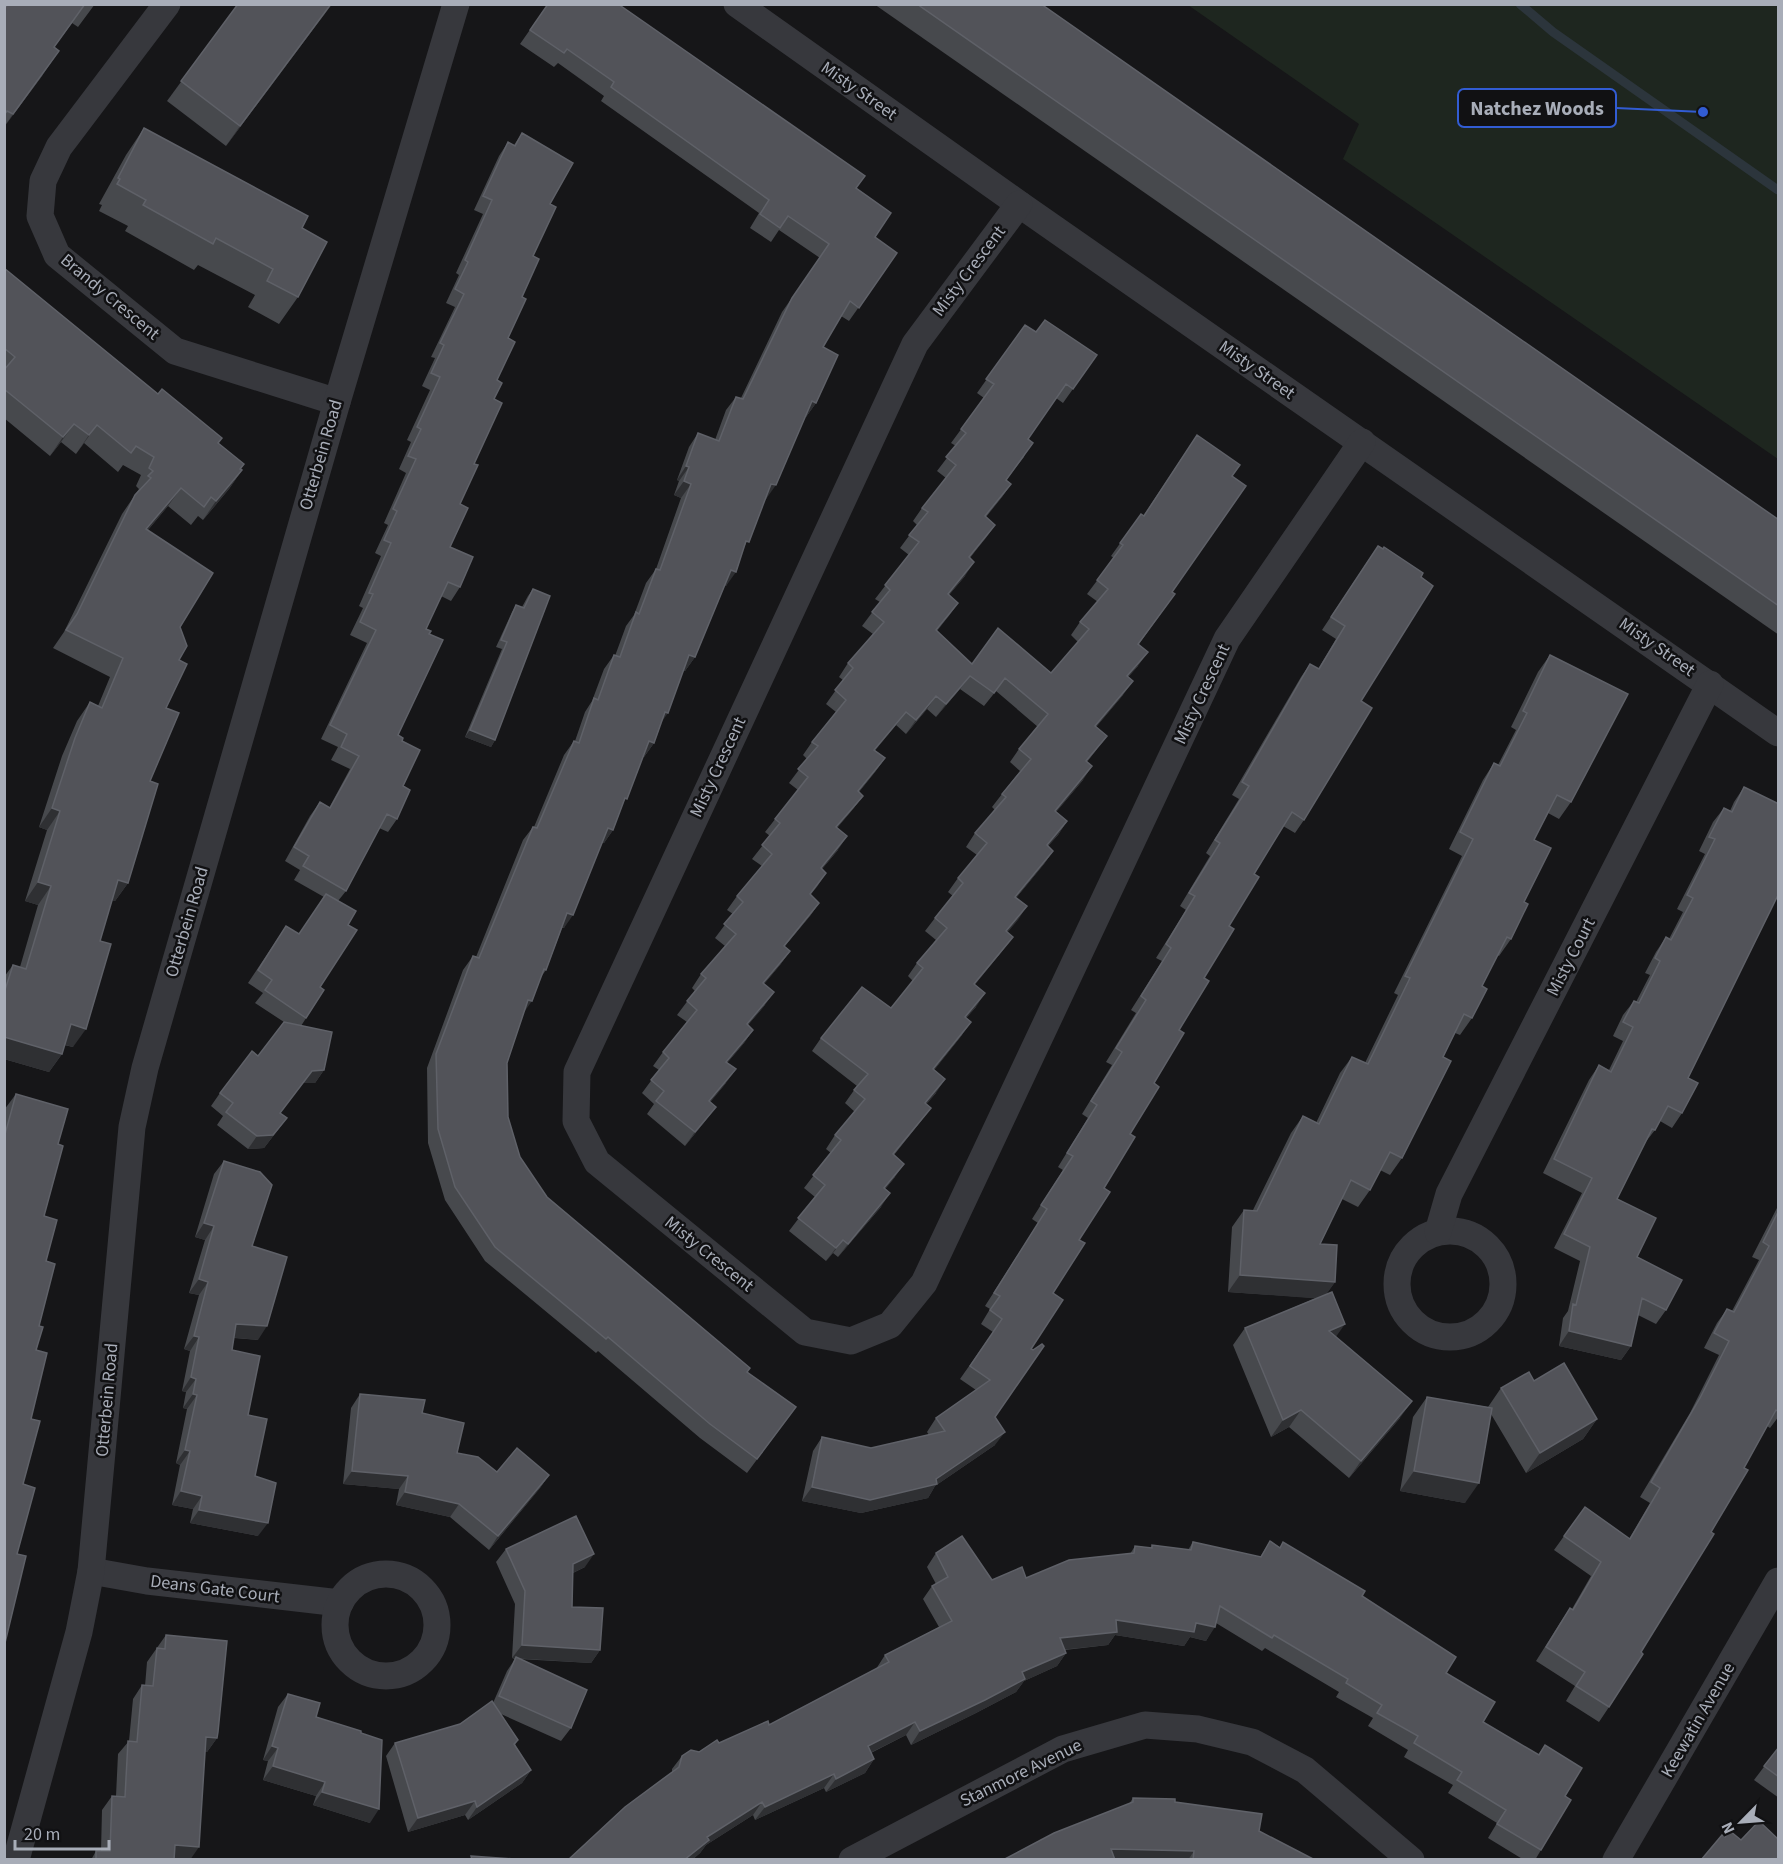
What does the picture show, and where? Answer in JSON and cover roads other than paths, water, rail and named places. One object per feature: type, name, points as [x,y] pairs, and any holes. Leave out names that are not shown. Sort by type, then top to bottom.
[{"type":"street","name":"Brandy Crescent","points":[[167,4],[59,147],[43,181],[40,216],[57,255],[175,351],[337,402]]},
{"type":"street","name":"Otterbein Road","points":[[16,1860],[79,1632],[91,1571],[132,1126],[145,1068],[337,402],[456,4]]},
{"type":"street","name":"Misty Street","points":[[737,4],[1019,204],[1779,733]]},
{"type":"street","name":"Misty Crescent","points":[[1019,204],[915,344],[577,1072],[576,1121],[597,1162],[805,1332],[851,1341],[890,1325],[924,1283],[1227,639],[1362,442]]},
{"type":"street","name":"Misty Court","points":[[1438,1232],[1449,1194],[1710,684]]},
{"type":"street","name":"Deans Gate Court","points":[[91,1571],[147,1581],[340,1603]]},
{"type":"street","name":"Keewatin Avenue","points":[[1616,1860],[1770,1619],[1779,1581]]},
{"type":"street","name":"Stanmore Avenue","points":[[852,1860],[1063,1749],[1145,1725],[1198,1729],[1252,1742],[1305,1770],[1411,1860]]},
{"type":"waterway","points":[[1520,4],[1553,32],[1778,190]]},
{"type":"place","name":"Natchez Woods","points":[[1703,112]]}]
